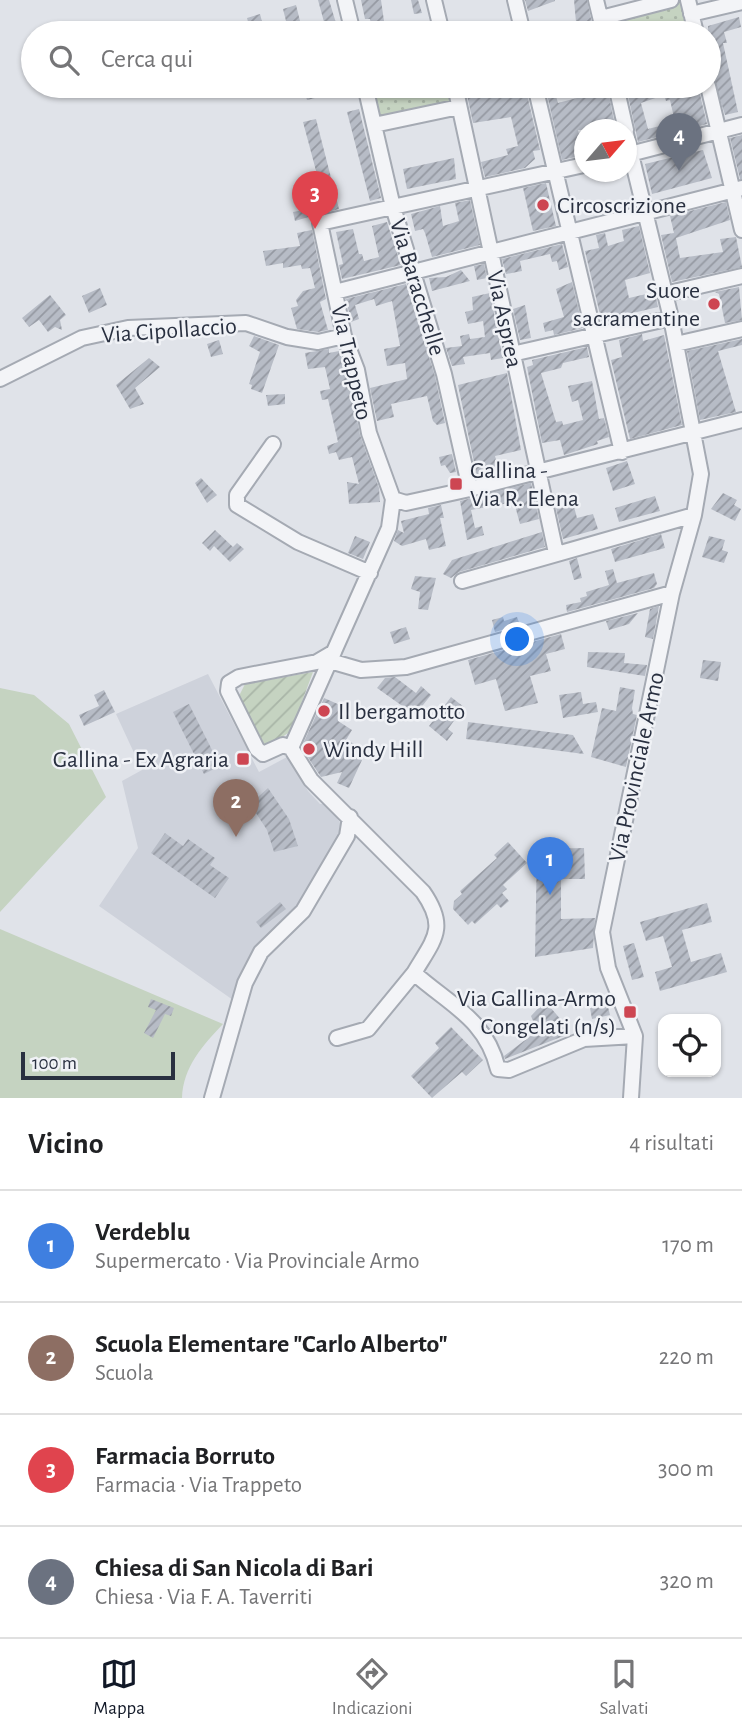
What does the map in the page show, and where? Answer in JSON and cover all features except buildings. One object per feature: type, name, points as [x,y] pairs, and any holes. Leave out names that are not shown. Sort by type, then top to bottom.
[{"type":"street","points":[[345,0],[350,21]]},
{"type":"street","points":[[434,0],[439,21]]},
{"type":"street","points":[[515,0],[520,21]]},
{"type":"street","points":[[596,0],[602,21]]},
{"type":"street","points":[[601,18],[671,0]]},
{"type":"street","points":[[689,7],[742,2]]},
{"type":"street","name":"Via Baracchelle","points":[[368,98],[393,207],[415,270],[444,374],[470,489]]},
{"type":"street","name":"Via Asprea","points":[[457,98],[556,552]]},
{"type":"street","points":[[538,98],[622,452]]},
{"type":"street","name":"Via Provinciale Armo","points":[[619,98],[623,119]]},
{"type":"street","points":[[711,98],[737,189],[742,230]]},
{"type":"street","points":[[374,125],[459,107]]},
{"type":"street","points":[[637,152],[742,125]]},
{"type":"street","points":[[393,207],[574,167]]},
{"type":"street","name":"Via Provinciale Armo","points":[[631,1098],[635,1037],[608,968],[601,932],[672,593],[694,515],[701,474],[671,318],[637,180]]},
{"type":"street","points":[[335,292],[737,189]]},
{"type":"street","name":"Via Trappeto","points":[[393,207],[320,223],[344,337],[357,370],[376,457],[393,499]]},
{"type":"street","points":[[665,294],[742,276]]},
{"type":"street","points":[[512,354],[671,318]]},
{"type":"street","name":"Via Cipollaccio","points":[[0,380],[82,338],[128,328],[246,324],[287,337],[318,342],[344,337]]},
{"type":"street","points":[[676,344],[742,329]]},
{"type":"street","points":[[291,748],[389,528],[393,499],[406,503],[538,474],[742,420]]},
{"type":"street","points":[[273,444],[237,495],[237,505],[298,542],[370,573]]},
{"type":"street","points":[[462,581],[556,552],[694,515]]},
{"type":"street","points":[[337,1038],[368,1030],[414,973],[436,937],[436,912],[423,892],[311,779],[291,748],[283,745],[263,754],[257,749],[228,691],[229,683],[239,677],[317,662],[332,656],[361,670],[406,667],[672,593]]},
{"type":"street","points":[[212,1098],[245,983],[261,952],[303,911],[347,835],[350,817]]},
{"type":"street","points":[[414,973],[482,1030],[492,1047],[498,1069],[509,1070],[584,1039],[635,1037]]},
{"type":"shaded area","points":[[208,674],[259,772],[287,757],[308,791],[320,804],[327,804],[343,827],[290,918],[255,949],[233,1000],[99,906],[138,848],[122,781],[142,770],[116,714]]},
{"type":"green space","points":[[680,1],[685,21],[608,21]]},
{"type":"green space","points":[[370,98],[454,98],[455,104],[376,120]]},
{"type":"green space","points":[[313,672],[291,731],[269,746],[264,744],[239,696],[245,684]]},
{"type":"green space","points":[[0,688],[34,695],[69,724],[106,797],[0,912]]},
{"type":"green space","points":[[0,929],[223,1024],[190,1066],[182,1098],[0,1098]]},
{"type":"place","name":"Chiesa di San Nicola di Bari","points":[[679,171]]},
{"type":"place","name":"Circoscrizione","points":[[543,205]]},
{"type":"place","name":"Farmacia Borruto","points":[[315,229]]},
{"type":"place","name":"Suore sacramentine","points":[[714,304]]},
{"type":"place","name":"Gallina - Via R. Elena","points":[[456,484]]},
{"type":"place","name":"Il bergamotto","points":[[324,711]]},
{"type":"place","name":"Windy Hill","points":[[309,749]]},
{"type":"place","name":"Gallina - Ex Agraria","points":[[243,759]]},
{"type":"place","name":"Scuola Elementare \"Carlo Alberto\"","points":[[236,837]]},
{"type":"place","name":"Verdeblu","points":[[550,895]]},
{"type":"place","name":"Via Gallina-Armo Congelati (n/s)","points":[[630,1012]]}]
